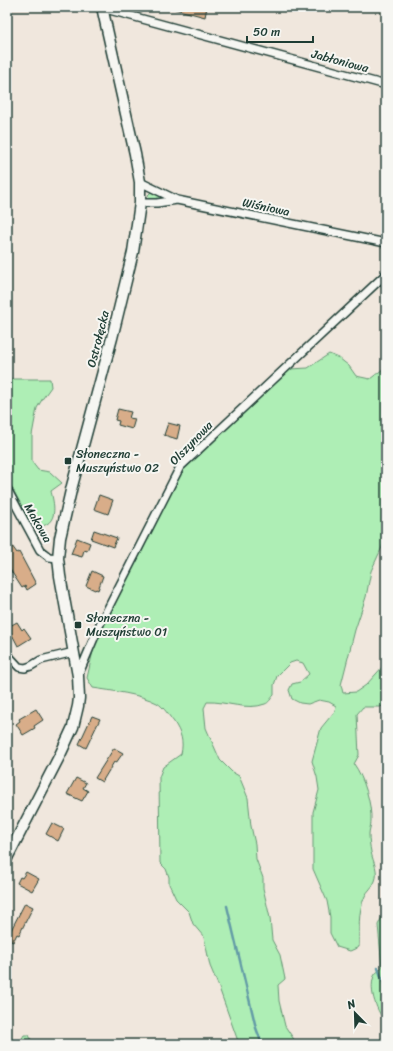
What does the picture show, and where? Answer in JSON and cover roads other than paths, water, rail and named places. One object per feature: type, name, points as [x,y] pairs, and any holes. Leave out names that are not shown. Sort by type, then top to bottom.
[{"type":"street","name":"Jabłoniowa","points":[[102,8],[386,85]]},
{"type":"street","name":"Ostrołęcka","points":[[7,858],[73,727],[79,698],[78,676],[58,558],[63,520],[112,338],[133,252],[140,203],[140,182],[128,118],[102,8]]},
{"type":"street","points":[[140,182],[177,200]]},
{"type":"street","name":"Wiśniowa","points":[[140,203],[157,203],[177,200],[386,243]]},
{"type":"street","name":"Olszynowa","points":[[78,676],[100,624],[180,467],[386,274]]},
{"type":"street","name":"Makowa","points":[[7,489],[40,550],[49,556],[58,558]]},
{"type":"street","points":[[7,654],[19,667],[25,668],[42,660],[74,652]]},
{"type":"waterway","points":[[227,906],[256,1028],[262,1044]]},
{"type":"waterway","points":[[378,968],[386,990]]},
{"type":"place","name":"Słoneczna - Muszyństwo 02","points":[[68,461]]},
{"type":"place","name":"Słoneczna - Muszyństwo 01","points":[[78,625]]}]
